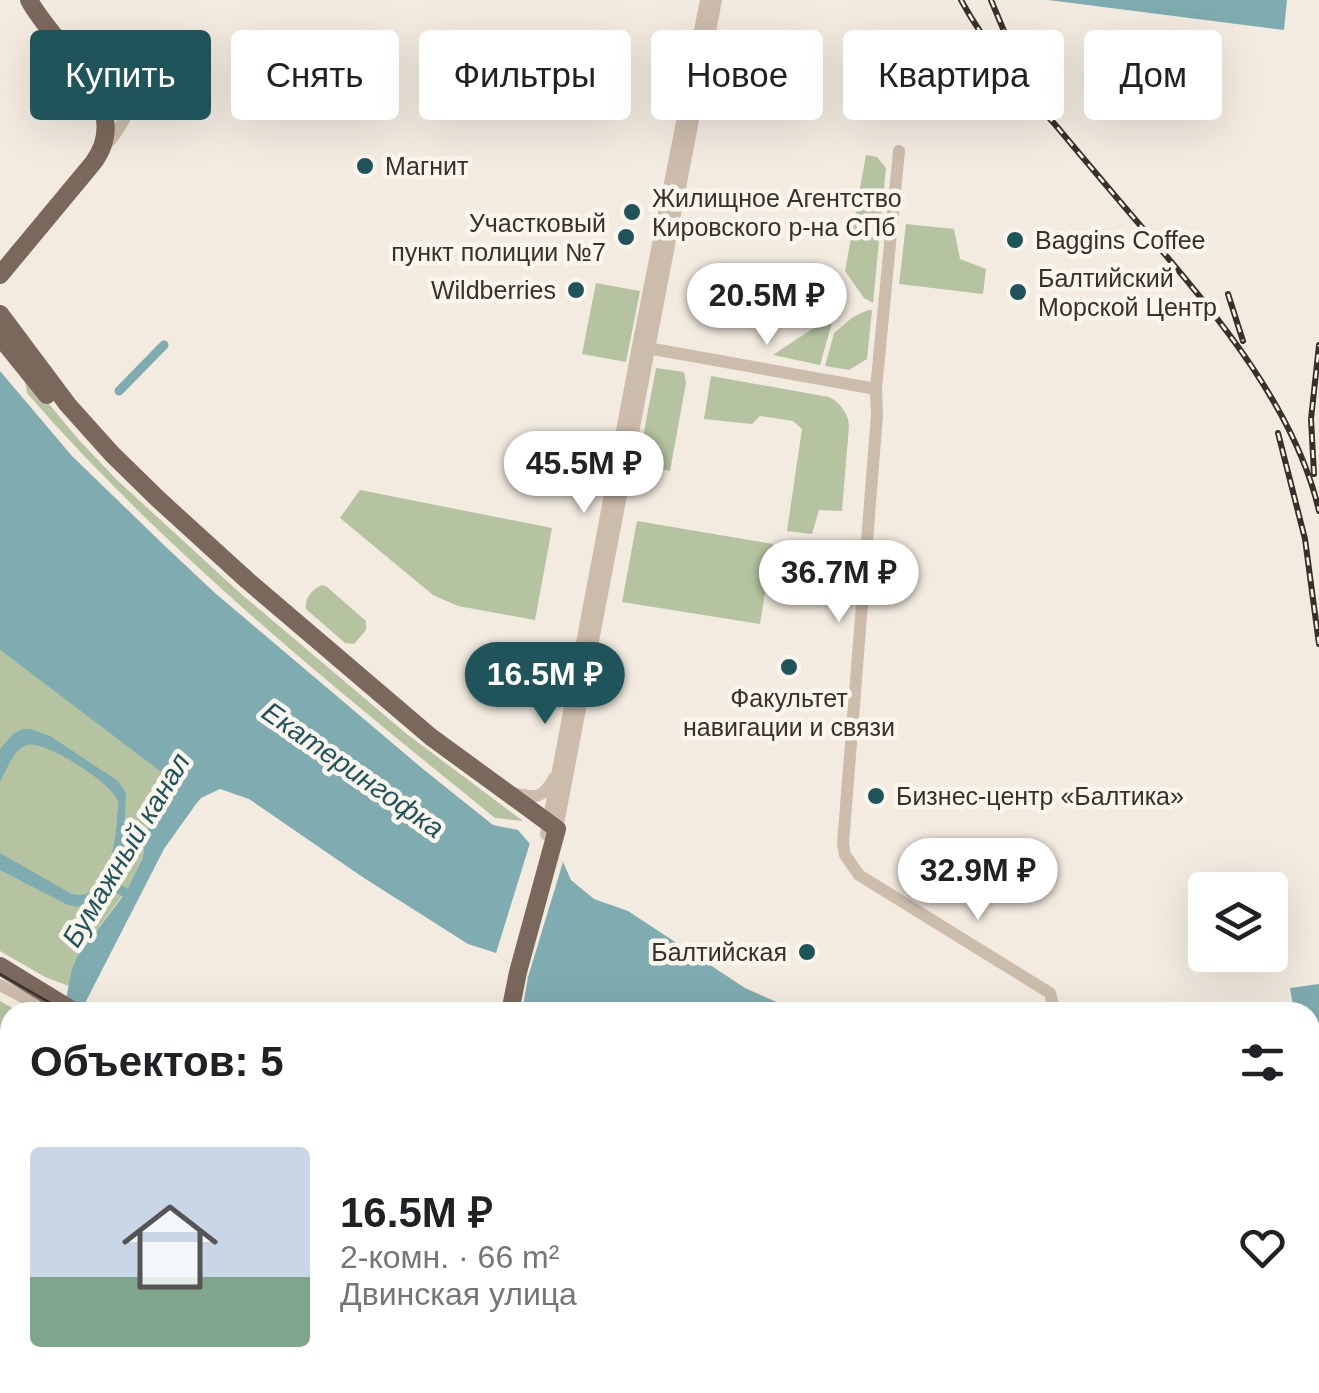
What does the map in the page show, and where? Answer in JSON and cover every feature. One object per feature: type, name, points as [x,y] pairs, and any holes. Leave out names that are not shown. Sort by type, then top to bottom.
[{"type":"main road","points":[[29,0],[47,30]]},
{"type":"main road","points":[[0,275],[102,149],[104,120]]},
{"type":"main road","points":[[0,314],[68,405],[146,488],[375,689],[506,792],[549,838]]},
{"type":"main road","points":[[0,337],[104,459],[242,588],[426,744],[549,838]]},
{"type":"main road","points":[[503,1002],[549,838]]},
{"type":"main road","points":[[0,966],[51,1002]]},
{"type":"main road","points":[[511,1002],[514,968]]},
{"type":"street","points":[[549,838],[706,0]]},
{"type":"street","points":[[549,838],[643,347],[716,0]]},
{"type":"street","points":[[102,149],[116,136],[123,120]]},
{"type":"street","points":[[899,152],[876,389],[876,435],[844,834],[846,856],[868,881],[1050,994],[1053,1002]]},
{"type":"street","points":[[643,347],[876,389]]},
{"type":"street","points":[[506,792],[540,796],[560,767]]},
{"type":"street","points":[[0,985],[43,1002]]},
{"type":"green space","points":[[866,155],[877,157],[886,168],[873,303],[864,298],[845,271]]},
{"type":"green space","points":[[906,224],[954,229],[960,259],[986,269],[983,294],[899,284]]},
{"type":"green space","points":[[596,283],[640,291],[626,362],[582,354]]},
{"type":"green space","points":[[872,310],[867,359],[849,370],[825,366],[834,333]]},
{"type":"green space","points":[[832,323],[820,365],[773,355],[812,329]]},
{"type":"green space","points":[[656,368],[684,372],[686,383],[670,471],[642,466],[639,458]]},
{"type":"green space","points":[[711,376],[829,397],[840,405],[849,426],[842,511],[819,510],[812,534],[787,531],[802,429],[793,421],[760,416],[752,424],[704,419]]},
{"type":"green space","points":[[25,381],[30,381],[117,480],[239,592],[408,735],[523,821],[495,818],[252,616],[80,452],[27,393]]},
{"type":"green space","points":[[360,490],[552,528],[535,620],[458,606],[433,595],[340,518]]},
{"type":"green space","points":[[637,521],[773,544],[760,624],[622,602]]},
{"type":"green space","points":[[322,585],[366,621],[366,630],[354,644],[345,643],[306,609],[309,595]]},
{"type":"green space","points":[[0,650],[172,779],[171,793],[146,830],[143,857],[128,888],[77,957],[69,986],[0,951]]},
{"type":"water","points":[[1048,0],[1287,0],[1284,30]]},
{"type":"water","name":"Екатерингофка","points":[[0,371],[72,456],[167,548],[423,769],[493,825],[518,830],[530,844],[563,862],[571,880],[594,899],[628,911],[745,988],[776,1002],[524,1002],[528,977],[496,953],[468,944],[249,799],[220,789],[201,798],[164,849],[86,1002],[66,1002],[77,957],[126,892],[143,857],[146,831],[171,793],[172,780],[0,650]]},
{"type":"water","points":[[23,729],[50,736],[118,781],[126,793],[124,845],[117,871],[101,894],[78,907],[0,870],[0,853],[70,893],[83,895],[93,890],[107,869],[118,802],[92,775],[63,756],[36,745],[18,750],[0,782],[0,749]]},
{"type":"water","points":[[1319,984],[1319,1002],[1292,1002],[1290,988]]},
{"type":"pier","points":[[530,843],[563,862],[528,977],[496,953]]},
{"type":"waterway","points":[[119,391],[164,345]]},
{"type":"waterway","name":"Бумажный канал","points":[[105,881],[129,895]]},
{"type":"tram line","points":[[0,974],[49,1002]]},
{"type":"railway","points":[[961,0],[1006,67],[1177,269],[1252,366],[1292,437],[1319,511]]},
{"type":"railway","points":[[991,0],[1004,30]]},
{"type":"railway","points":[[1228,294],[1243,341]]},
{"type":"railway","points":[[1314,474],[1311,419],[1319,345]]},
{"type":"railway","points":[[1278,433],[1305,539],[1319,644]]},
{"type":"place","name":"Магнит","points":[[365,166]]},
{"type":"place","name":"Жилищное Агентство Кировского р-на СПб","points":[[632,212]]},
{"type":"place","name":"Участковый пункт полиции №7","points":[[626,237]]},
{"type":"place","name":"Baggins Coffee","points":[[1015,240]]},
{"type":"place","name":"Wildberries","points":[[576,290]]},
{"type":"place","name":"Балтийский Морской Центр","points":[[1018,292]]},
{"type":"place","name":"Факультет навигации и связи","points":[[789,667]]},
{"type":"place","name":"Бизнес-центр «Балтика»","points":[[876,796]]},
{"type":"place","name":"Балтийская","points":[[807,952]]}]
